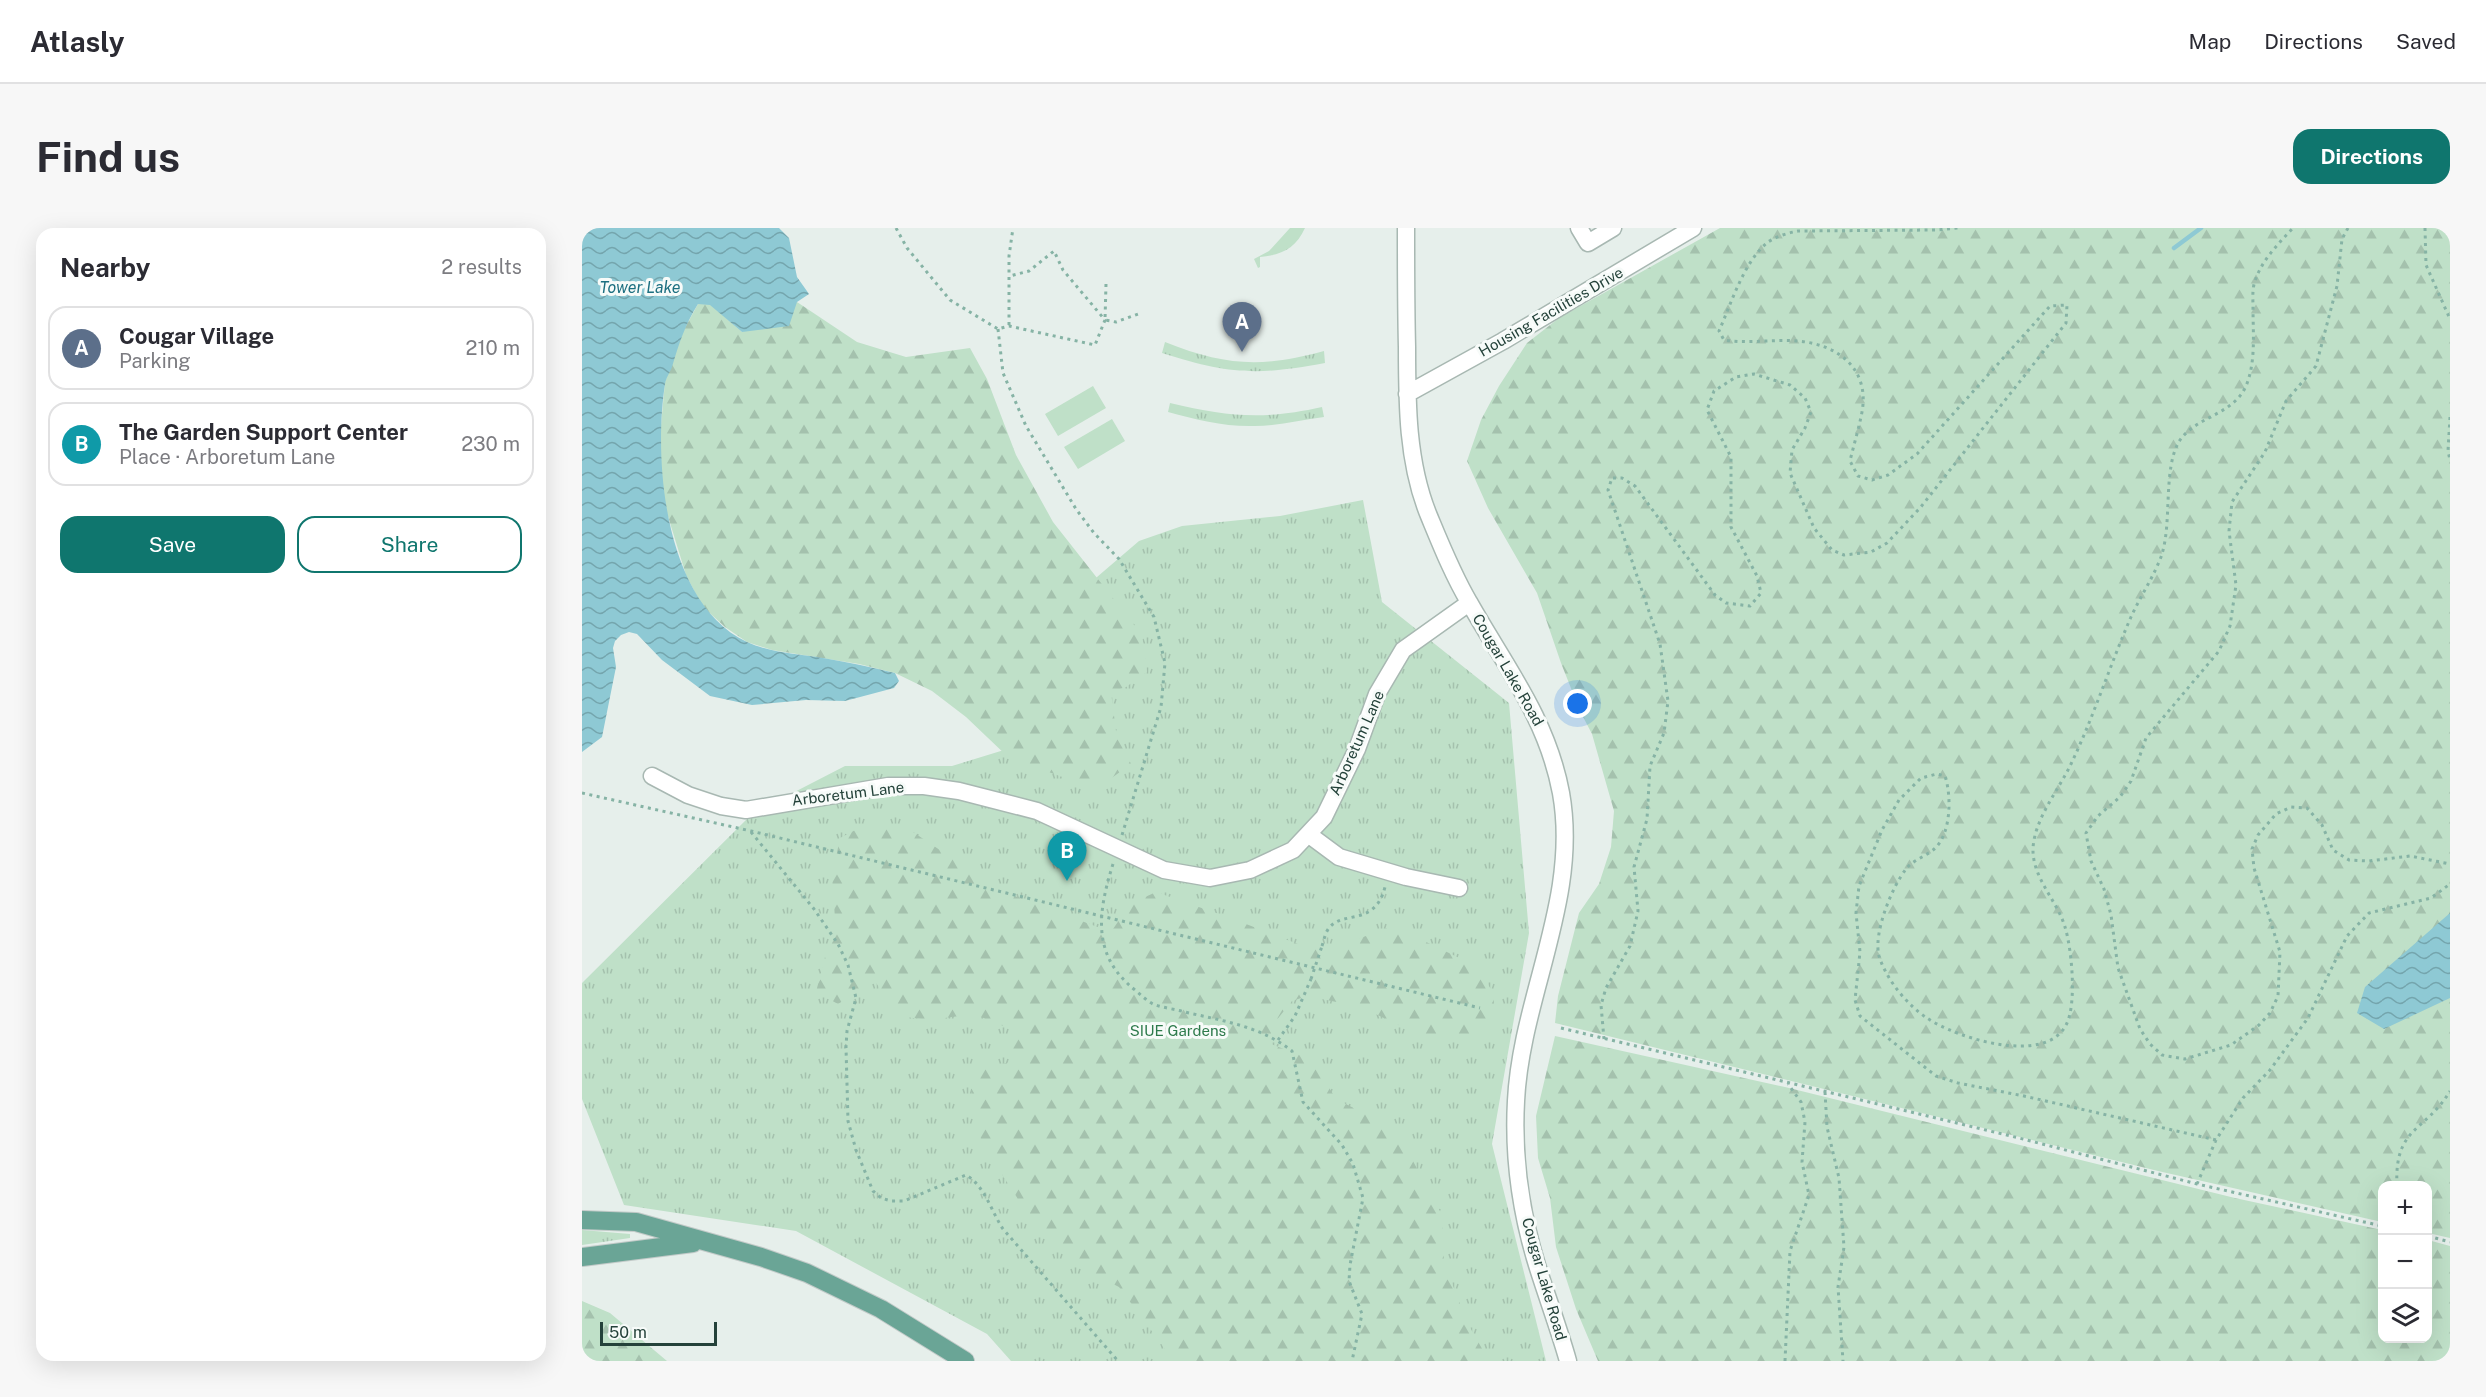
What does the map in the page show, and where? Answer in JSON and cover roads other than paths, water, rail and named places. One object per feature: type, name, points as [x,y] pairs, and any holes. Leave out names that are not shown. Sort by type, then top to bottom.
[{"type":"main road","points":[[582,1220],[636,1222],[761,1257],[807,1273],[882,1309],[965,1361]]},
{"type":"main road","points":[[582,1257],[663,1245],[705,1242]]},
{"type":"street","name":"Cougar Lake Road","points":[[1406,228],[1407,394],[1410,436],[1427,512],[1469,603],[1531,703],[1545,736],[1561,794],[1565,861],[1561,892],[1525,1040],[1516,1099],[1516,1142],[1526,1223],[1536,1263],[1568,1361]]},
{"type":"street","points":[[1579,228],[1588,243],[1613,228]]},
{"type":"street","name":"Housing Facilities Drive","points":[[1407,394],[1503,341],[1693,228]]},
{"type":"street","name":"Arboretum Lane","points":[[652,776],[688,795],[721,806],[746,810],[888,786],[924,786],[959,791],[1037,811],[1164,870],[1210,879],[1250,870],[1293,850],[1324,817],[1357,749],[1377,694],[1403,650],[1469,603]]},
{"type":"street","points":[[1308,834],[1338,857],[1406,878],[1459,888]]},
{"type":"water","name":"Tower Lake","points":[[582,228],[779,228],[789,238],[797,277],[809,294],[797,302],[789,326],[742,332],[710,305],[698,304],[689,319],[666,382],[662,416],[661,452],[664,490],[671,528],[682,564],[698,597],[719,623],[747,642],[765,649],[841,661],[895,673],[899,681],[894,688],[845,701],[806,700],[752,705],[710,696],[662,660],[637,634],[629,632],[621,635],[615,641],[613,648],[616,667],[602,737],[582,752]]},
{"type":"water","points":[[2450,913],[2450,998],[2384,1029],[2357,1013],[2365,987]]},
{"type":"waterway","points":[[2174,248],[2201,228]]},
{"type":"place","name":"Cougar Village","points":[[1242,352]]},
{"type":"place","name":"The Garden Support Center","points":[[1067,881]]},
{"type":"park label","name":"SIUE Gardens","points":[[1178,1031]]}]
